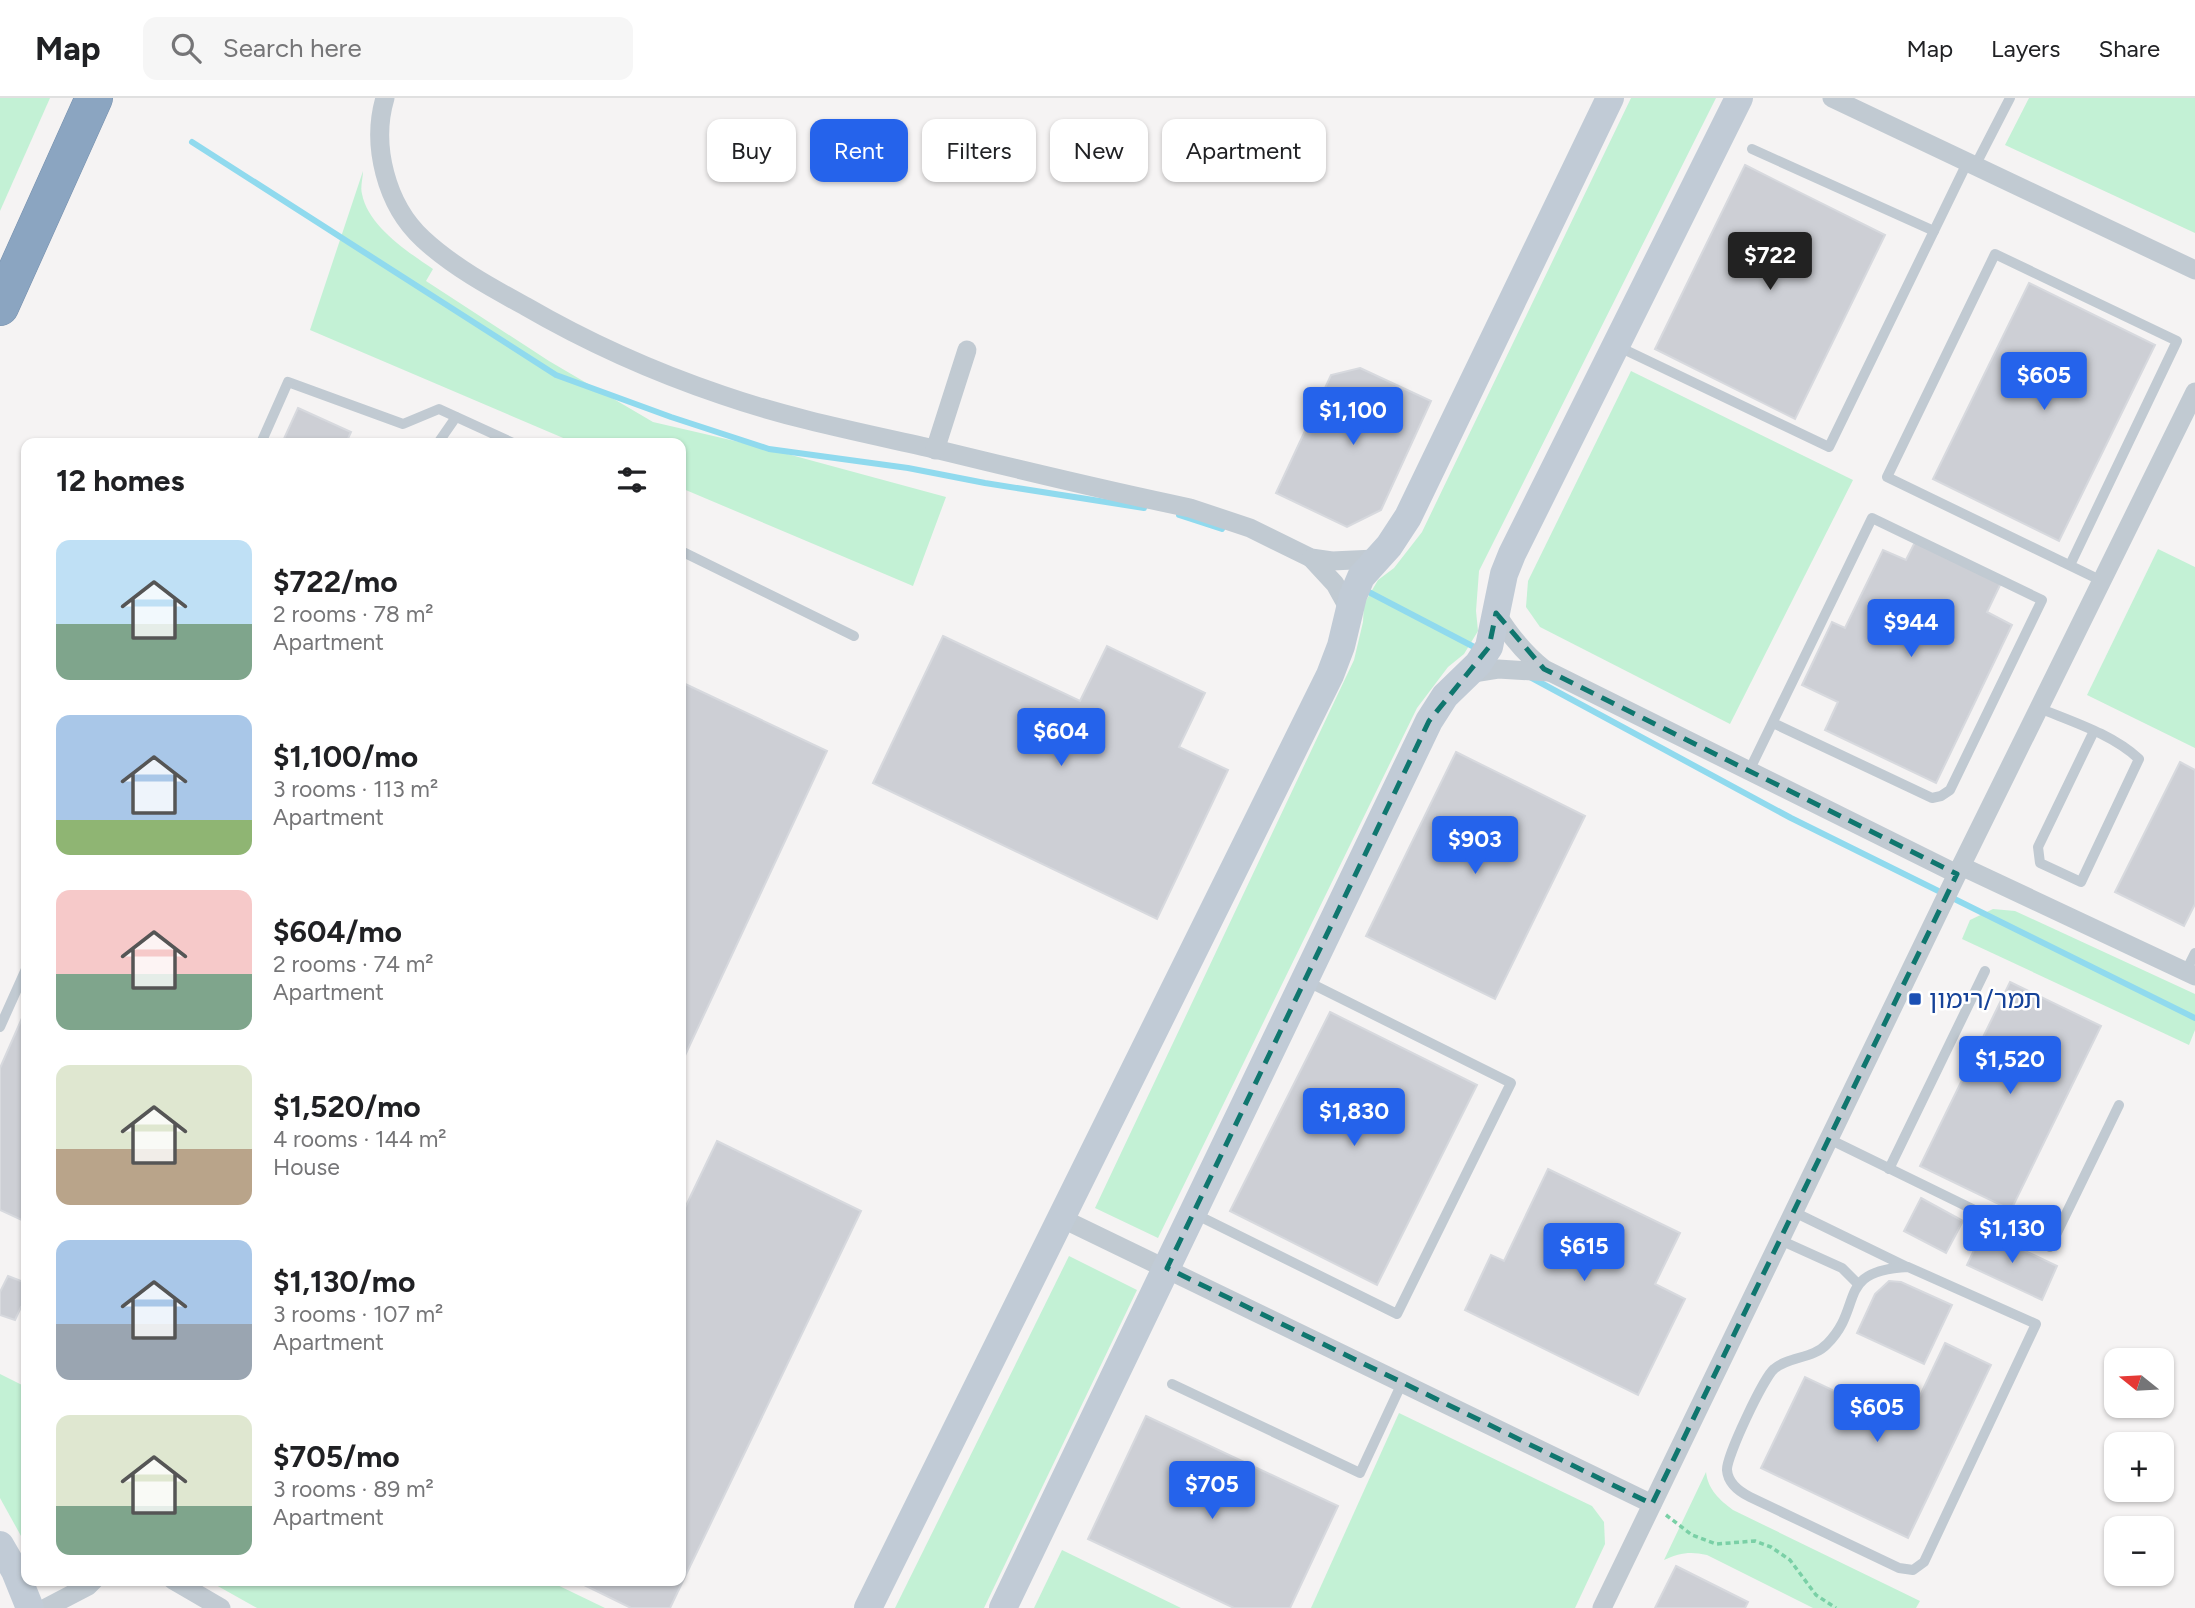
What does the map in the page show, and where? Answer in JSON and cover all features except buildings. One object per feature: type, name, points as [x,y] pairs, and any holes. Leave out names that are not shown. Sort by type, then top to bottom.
[{"type":"highway","points":[[0,307],[94,98]]},
{"type":"street","points":[[385,98],[380,114],[379,140],[383,167],[393,195],[422,239],[488,284],[551,322],[603,347],[722,395],[797,418],[1190,508],[1250,528],[1311,558],[1332,561],[1376,559]]},
{"type":"street","points":[[867,1608],[1331,675],[1361,577],[1389,546],[1408,517],[1609,98]]},
{"type":"street","points":[[1003,1608],[1429,722],[1445,696],[1478,664],[1489,647],[1504,574],[1512,554],[1739,98]]},
{"type":"street","points":[[1832,98],[2195,270]]},
{"type":"street","points":[[935,450],[967,350]]},
{"type":"street","points":[[1602,1608],[1959,870],[2195,392]]},
{"type":"street","points":[[1311,558],[1335,584],[1350,611]]},
{"type":"street","points":[[1496,613],[1524,653],[1550,673],[1959,870],[2190,974]]},
{"type":"street","points":[[1467,674],[1498,669],[1550,673]]},
{"type":"street","points":[[1061,1218],[1652,1504]]},
{"type":"street","points":[[0,1545],[21,1585]]},
{"type":"street","points":[[21,1586],[30,1608]]},
{"type":"street","points":[[46,1608],[88,1586]]},
{"type":"street","points":[[183,1586],[220,1608]]},
{"type":"lane","points":[[1615,345],[1829,447],[1934,231],[2010,98]]},
{"type":"lane","points":[[1752,149],[1934,231]]},
{"type":"lane","points":[[2070,565],[2177,341],[1995,254],[1888,477],[2102,581]]},
{"type":"lane","points":[[263,438],[288,382],[403,424],[439,409],[502,438]]},
{"type":"lane","points":[[441,438],[456,417]]},
{"type":"lane","points":[[1749,771],[1872,518],[2042,600],[1950,790],[1941,796],[1932,798],[1773,723]]},
{"type":"lane","points":[[686,553],[854,636]]},
{"type":"lane","points":[[2039,708],[2094,732],[2126,747],[2139,759],[2081,882],[2040,863],[2038,847],[2094,732]]},
{"type":"lane","points":[[2190,974],[2195,953]]},
{"type":"lane","points":[[1889,1169],[1984,971]]},
{"type":"lane","points":[[0,1027],[21,980]]},
{"type":"lane","points":[[1194,1213],[1397,1314],[1511,1083],[1304,981]]},
{"type":"lane","points":[[1829,1139],[2050,1247],[2119,1105]]},
{"type":"lane","points":[[1794,1212],[2036,1324],[1924,1562],[1913,1570],[1899,1568],[1740,1492],[1727,1469],[1731,1453],[1773,1369],[1785,1362],[1813,1354],[1825,1346],[1836,1334],[1858,1284],[1864,1277],[1884,1268],[1908,1267]]},
{"type":"lane","points":[[1780,1240],[1842,1268],[1858,1284]]},
{"type":"lane","points":[[1172,1384],[1360,1473],[1402,1383]]},
{"type":"path","points":[[1652,1504],[1701,1540],[1716,1544],[1755,1541],[1771,1548],[1790,1560],[1816,1595],[1836,1608]]},
{"type":"highlighted area","points":[[1496,613],[1544,669],[1957,874],[1652,1504],[1167,1268],[1429,721],[1489,647]]},
{"type":"green space","points":[[0,98],[50,98],[0,211]]},
{"type":"green space","points":[[1631,98],[1716,98],[1479,571],[1476,611],[1478,631],[1464,654],[1448,667],[1417,708],[1158,1238],[1095,1208],[1354,660],[1363,622],[1364,604],[1378,580],[1394,568],[1422,532]]},
{"type":"green space","points":[[2029,98],[2195,98],[2195,233],[2005,145]]},
{"type":"green space","points":[[363,171],[362,194],[372,217],[390,237],[433,269],[426,281],[549,361],[653,422],[769,449],[946,497],[913,586],[686,490],[686,438],[563,438],[310,330]]},
{"type":"green space","points":[[1631,371],[1853,480],[1730,724],[1540,627],[1526,607],[1528,581]]},
{"type":"green space","points":[[2158,549],[2195,567],[2195,748],[2087,695]]},
{"type":"green space","points":[[1993,909],[2015,911],[2195,994],[2195,1030],[2189,1045],[1962,939],[1970,920]]},
{"type":"green space","points":[[1069,1256],[1137,1290],[984,1608],[895,1608]]},
{"type":"green space","points":[[0,1374],[21,1384],[21,1536],[0,1498]]},
{"type":"green space","points":[[1399,1413],[1592,1506],[1604,1522],[1605,1544],[1575,1608],[1311,1608]]},
{"type":"green space","points":[[1706,1472],[1712,1489],[1733,1510],[1920,1601],[1916,1608],[1813,1608],[1707,1555],[1685,1553],[1664,1560]]},
{"type":"green space","points":[[1062,1550],[1181,1608],[1034,1608]]},
{"type":"green space","points":[[218,1586],[559,1586],[605,1608],[257,1608]]},
{"type":"waterway","points":[[192,142],[556,375],[769,449],[908,468],[1144,508]]},
{"type":"waterway","points":[[1179,515],[1222,529]]},
{"type":"waterway","points":[[1363,589],[1478,649]]},
{"type":"waterway","points":[[1530,677],[1791,818],[2195,1018]]},
{"type":"place","name":"תמר/רימון","points":[[1915,999]]}]
